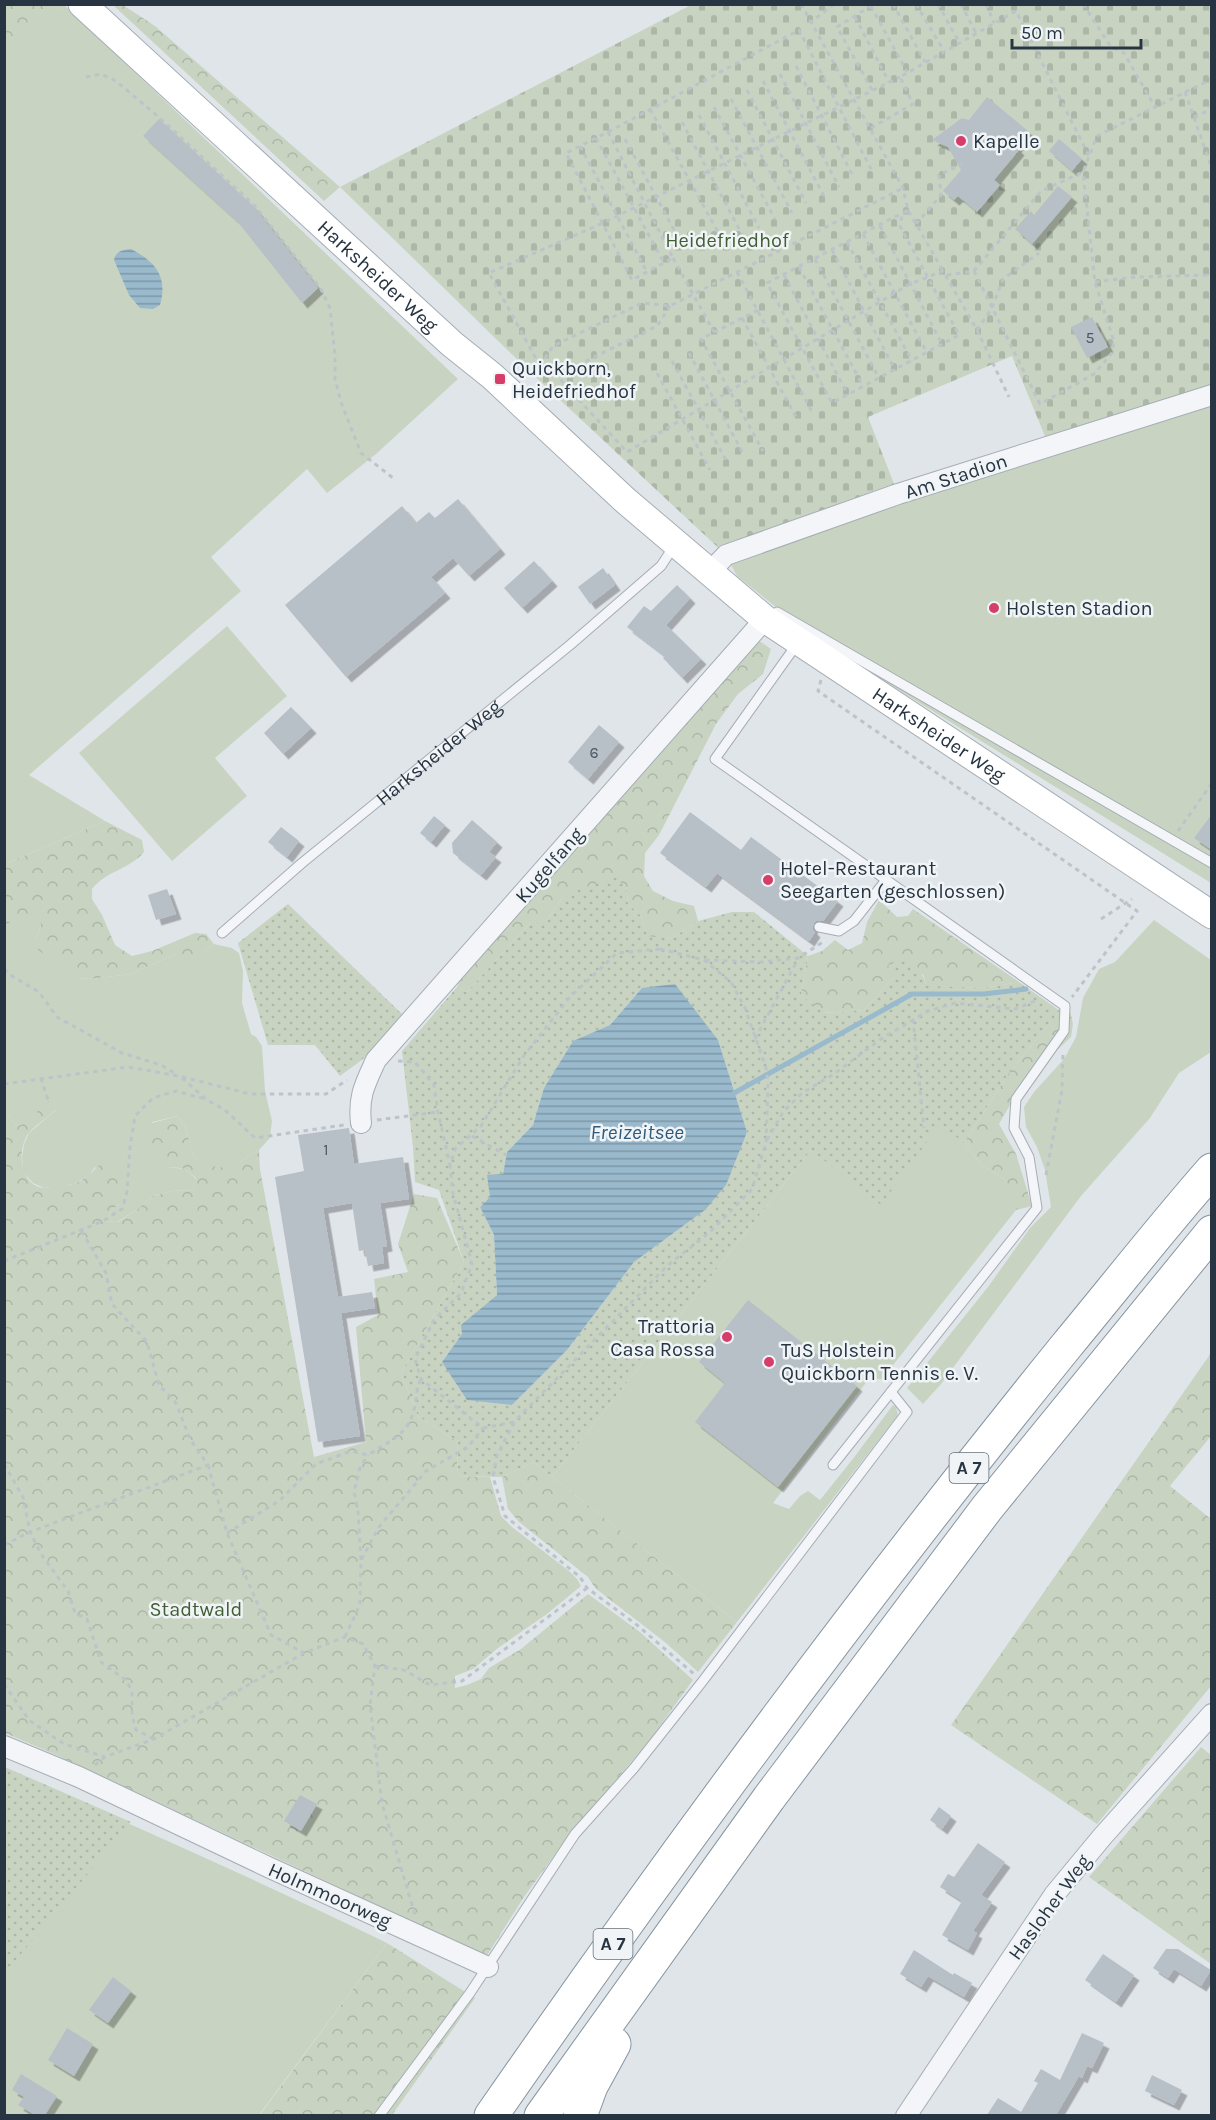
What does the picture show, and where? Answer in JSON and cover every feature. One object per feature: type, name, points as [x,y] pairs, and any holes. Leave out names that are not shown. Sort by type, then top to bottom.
[{"type":"highway","name":"A 7","points":[[491,2115],[736,1772],[858,1610],[1013,1413],[1212,1170]]},
{"type":"highway","name":"A 7","points":[[541,2115],[690,1906],[987,1508],[1212,1232]]},
{"type":"highway","points":[[580,2115],[604,2059],[684,1945],[690,1906]]},
{"type":"main road","name":"Harksheider Weg","points":[[82,4],[626,501],[765,620],[1212,915]]},
{"type":"street","name":"Am Stadion","points":[[714,577],[726,555],[877,501],[1212,395]]},
{"type":"street","name":"Kugelfang","points":[[354,1124],[363,1085],[376,1060],[765,620]]},
{"type":"street","name":"Hasloher Weg","points":[[906,2115],[1054,1895],[1102,1837],[1212,1714]]},
{"type":"street","name":"Holmmoorweg","points":[[4,1746],[79,1777],[488,1967]]},
{"type":"lane","name":"Harksheider Weg","points":[[222,933],[302,862],[578,638],[661,566],[675,544]]},
{"type":"lane","points":[[714,577],[819,634],[1212,863]]},
{"type":"lane","points":[[798,642],[715,759],[1065,1006],[1064,1031],[1016,1099],[1014,1128],[1029,1157],[1037,1208],[833,1465]]},
{"type":"lane","points":[[819,927],[839,931],[854,921],[886,880]]},
{"type":"lane","points":[[379,2115],[488,1967],[575,1834],[634,1768],[702,1682],[907,1412],[891,1392]]},
{"type":"path","points":[[801,4],[903,188],[908,210],[977,330],[1009,397]]},
{"type":"path","points":[[811,22],[834,4]]},
{"type":"path","points":[[892,4],[925,62]]},
{"type":"path","points":[[916,4],[944,51]]},
{"type":"path","points":[[938,4],[959,42]]},
{"type":"path","points":[[961,4],[976,33]]},
{"type":"path","points":[[986,4],[994,23]]},
{"type":"path","points":[[1083,4],[1111,47],[1124,52],[1155,107]]},
{"type":"path","points":[[872,90],[837,27],[872,5],[907,72]]},
{"type":"path","points":[[943,271],[910,284],[627,452],[557,376],[540,366],[489,273],[603,224],[900,77],[1016,10],[1089,156]]},
{"type":"path","points":[[855,16],[889,82]]},
{"type":"path","points":[[674,258],[632,280],[566,153],[799,30],[872,171]]},
{"type":"path","points":[[796,66],[854,178]]},
{"type":"path","points":[[86,77],[101,74],[116,81],[161,119],[255,206],[321,289],[330,308],[335,379],[351,427],[361,453],[393,478]]},
{"type":"path","points":[[780,74],[839,187]]},
{"type":"path","points":[[871,128],[913,104],[900,77]]},
{"type":"path","points":[[974,271],[1040,404],[1094,374],[1112,353],[1114,342],[1095,282],[1083,172],[1097,136],[1212,79]]},
{"type":"path","points":[[763,81],[824,196]]},
{"type":"path","points":[[747,90],[806,203]]},
{"type":"path","points":[[1185,92],[1212,169]]},
{"type":"path","points":[[731,99],[792,213]]},
{"type":"path","points":[[714,106],[776,219]]},
{"type":"path","points":[[651,109],[719,234]]},
{"type":"path","points":[[1194,117],[1212,109]]},
{"type":"path","points":[[699,115],[759,228]]},
{"type":"path","points":[[682,123],[744,238]]},
{"type":"path","points":[[608,132],[714,332]]},
{"type":"path","points":[[596,138],[664,263]]},
{"type":"path","points":[[625,139],[680,241]]},
{"type":"path","points":[[580,146],[647,272]]},
{"type":"path","points":[[916,224],[941,195],[939,176],[962,164]]},
{"type":"path","points":[[946,275],[974,271],[1041,191],[1083,172]]},
{"type":"path","points":[[507,391],[527,369],[540,366],[562,373],[657,326],[670,306],[903,188]]},
{"type":"path","points":[[908,210],[902,216],[900,226],[959,335],[832,403],[767,283],[908,210]]},
{"type":"path","points":[[880,226],[942,344]]},
{"type":"path","points":[[863,234],[927,353]]},
{"type":"path","points":[[847,242],[912,361]]},
{"type":"path","points":[[832,250],[895,370]]},
{"type":"path","points":[[977,330],[992,308],[1003,279],[1039,253]]},
{"type":"path","points":[[815,259],[879,378]]},
{"type":"path","points":[[799,267],[863,386]]},
{"type":"path","points":[[737,272],[812,412]]},
{"type":"path","points":[[783,275],[848,395]]},
{"type":"path","points":[[1095,282],[1135,277],[1212,275]]},
{"type":"path","points":[[540,366],[553,346],[642,303],[670,306]]},
{"type":"path","points":[[758,310],[701,339],[763,451]]},
{"type":"path","points":[[742,318],[797,419]]},
{"type":"path","points":[[688,353],[744,455]]},
{"type":"path","points":[[672,361],[727,462]]},
{"type":"path","points":[[657,373],[710,470]]},
{"type":"path","points":[[826,661],[818,691],[1137,911],[1065,1006]]},
{"type":"path","points":[[1172,840],[1212,783]]},
{"type":"path","points":[[1101,920],[1132,899]]},
{"type":"path","points":[[450,1166],[455,1149],[481,1126],[523,1058],[569,998],[617,953],[660,949],[704,960],[760,962],[798,958],[839,931]]},
{"type":"path","points":[[755,1039],[798,958]]},
{"type":"path","points":[[704,960],[731,982],[745,1008],[766,1068],[768,1083],[766,1142]]},
{"type":"path","points":[[4,969],[39,992],[57,1017],[122,1053],[160,1065],[179,1076],[207,1100],[225,1110],[255,1138],[354,1124]]},
{"type":"path","points":[[702,1682],[664,1646],[586,1588],[580,1577],[505,1516],[494,1477],[497,1455],[514,1422],[667,1266],[710,1232],[752,1189],[766,1142],[783,1112],[802,1093],[834,1074],[881,1039],[928,1011],[956,1003],[1015,1009],[1050,995]]},
{"type":"path","points":[[913,1019],[924,1128]]},
{"type":"path","points":[[1035,1197],[1044,1187],[1062,1090],[1064,1031]]},
{"type":"path","points":[[4,1084],[128,1067],[179,1076],[250,1094]]},
{"type":"path","points":[[41,1078],[48,1100]]},
{"type":"path","points":[[4,1261],[103,1221],[122,1209],[127,1192],[130,1146],[135,1116],[153,1098],[176,1091],[207,1100]]},
{"type":"path","points":[[396,1117],[438,1113],[450,1166],[453,1193],[472,1264],[461,1293],[434,1320],[415,1359],[421,1378],[483,1428]]},
{"type":"path","points":[[472,1136],[506,1155]]},
{"type":"path","points":[[81,1230],[106,1272],[112,1304],[147,1342],[159,1385],[176,1403],[190,1439],[208,1465],[227,1533],[271,1635],[304,1653]]},
{"type":"path","points":[[345,1637],[360,1604],[358,1511],[354,1491],[360,1468],[368,1455],[404,1432],[414,1412],[417,1386],[421,1378]]},
{"type":"path","points":[[360,1560],[379,1527],[426,1471],[468,1447],[483,1428],[514,1422]]},
{"type":"path","points":[[227,1533],[279,1501],[316,1464],[351,1451],[368,1455]]},
{"type":"path","points":[[4,1464],[23,1497],[30,1532],[41,1554],[68,1591],[75,1613],[87,1619],[101,1662],[127,1681],[132,1693],[132,1715],[136,1730],[154,1739]]},
{"type":"path","points":[[4,1545],[30,1532],[208,1465]]},
{"type":"path","points":[[375,1666],[404,1670],[430,1684],[462,1681],[586,1588]]},
{"type":"path","points":[[4,1683],[29,1720],[64,1744],[105,1757],[154,1739],[304,1653],[345,1637],[363,1644],[375,1666],[370,1705],[382,1803],[423,1937]]},
{"type":"green space","points":[[5,4],[64,4],[64,5],[5,56]]},
{"type":"green space","points":[[64,5],[458,379],[376,454],[327,493],[307,469],[211,557],[241,591],[29,775],[105,821],[5,864],[4,56]]},
{"type":"green space","points":[[113,5],[123,5],[155,26],[340,187],[324,201]]},
{"type":"green space","name":"Heidefriedhof","points":[[691,5],[1211,5],[1211,395],[1049,446],[1012,356],[868,417],[898,494],[726,555],[527,369],[340,187]]},
{"type":"green space","name":"Holsten Stadion","points":[[1211,395],[1211,883],[816,639],[737,576],[726,555]]},
{"type":"green space","points":[[227,626],[287,696],[215,758],[247,796],[172,861],[79,753]]},
{"type":"green space","points":[[758,640],[771,649],[763,674],[738,694],[716,724],[659,835],[645,853],[644,876],[653,891],[673,901],[694,906],[698,921],[671,939],[648,937],[641,916],[628,904],[626,887],[564,895],[546,922],[531,922],[467,992],[457,987],[467,960]]},
{"type":"green space","points":[[105,821],[142,840],[144,852],[132,862],[104,878],[92,889],[92,899],[115,945],[132,956],[152,951],[195,933],[206,934],[214,944],[201,954],[176,954],[131,974],[90,979],[77,978],[38,950],[36,939],[41,924],[33,914],[5,925],[5,864]]},
{"type":"green space","points":[[615,877],[626,887],[628,904],[641,916],[648,936],[671,939],[698,921],[732,912],[754,912],[808,956],[801,995],[824,1013],[864,1010],[894,977],[888,965],[902,961],[913,964],[917,968],[927,986],[984,988],[1019,982],[1060,1011],[1008,1074],[964,1143],[940,1124],[881,1205],[811,1150],[552,1477],[533,1462],[502,1477],[457,1476],[458,1442],[418,1416],[401,1373],[464,1262],[439,1190],[415,1182],[402,1051],[457,987],[467,992],[531,922],[546,922],[564,895]],"holes":[[[642,988],[718,1040],[747,1132],[705,1210],[634,1262],[567,1350],[512,1405],[442,1362],[462,1334],[462,1325],[497,1295],[494,1235],[480,1207],[490,1197],[503,1174],[507,1152],[533,1125],[544,1088],[573,1041],[610,1025]]]},
{"type":"green space","points":[[879,900],[897,917],[908,916],[913,909],[1019,982],[984,988],[927,987],[923,974],[894,977],[864,1010],[823,1013],[801,995],[808,956],[822,951],[835,940],[848,950],[862,943],[867,922]]},
{"type":"green space","points":[[288,904],[403,1015],[367,1056],[340,1076],[315,1045],[268,1045],[238,943]]},
{"type":"green space","points":[[33,913],[41,924],[36,939],[78,978],[90,979],[131,974],[176,954],[201,954],[214,944],[232,948],[239,953],[243,971],[242,1003],[251,1034],[262,1046],[265,1091],[272,1121],[270,1138],[259,1150],[230,1168],[212,1168],[194,1158],[185,1126],[178,1116],[152,1122],[167,1167],[185,1169],[196,1179],[193,1190],[172,1191],[153,1196],[117,1222],[106,1221],[111,1211],[119,1204],[95,1167],[88,1176],[74,1184],[44,1188],[33,1183],[23,1172],[24,1144],[29,1133],[56,1110],[37,1115],[28,1123],[16,1126],[9,1115],[5,1117],[5,925]]},
{"type":"green space","points":[[1154,920],[1211,960],[1211,1052],[1179,1073],[1150,1118],[1081,1196],[941,1384],[923,1404],[907,1388],[988,1287],[1030,1228],[1051,1207],[1045,1170],[1037,1147],[1026,1127],[1024,1107],[1034,1092],[1064,1059],[1076,1037],[1083,998],[1099,969],[1115,962]]},
{"type":"green space","points":[[1068,1001],[1073,1024],[1071,1037],[1024,1081],[999,1124],[1016,1154],[1032,1206],[1016,1210],[1019,1198],[1004,1179],[982,1165],[964,1143],[1008,1074]]},
{"type":"green space","name":"Stadtwald","points":[[48,1102],[55,1102],[56,1109],[28,1134],[22,1149],[22,1166],[25,1174],[29,1181],[44,1188],[71,1184],[84,1178],[105,1161],[118,1171],[125,1184],[119,1204],[111,1211],[106,1221],[118,1222],[153,1196],[172,1191],[193,1190],[196,1178],[185,1169],[166,1167],[149,1155],[146,1136],[152,1123],[178,1116],[185,1126],[194,1158],[214,1166],[228,1167],[259,1150],[260,1169],[314,1457],[366,1442],[356,1327],[378,1315],[374,1279],[408,1272],[398,1244],[414,1194],[437,1198],[464,1262],[401,1373],[418,1416],[458,1442],[457,1476],[490,1477],[501,1516],[569,1571],[581,1586],[473,1669],[455,1676],[455,1688],[481,1679],[489,1668],[521,1649],[588,1594],[640,1632],[693,1680],[652,1737],[561,1846],[524,1897],[484,1960],[392,1912],[5,1733],[4,1117],[9,1115],[16,1126],[23,1124],[32,1119]]},
{"type":"green space","name":"TuS Holstein Quickborn Tennis e. V.","points":[[941,1123],[964,1143],[982,1165],[1004,1179],[1020,1198],[1016,1210],[882,1379],[868,1380],[773,1503],[789,1509],[800,1496],[808,1491],[820,1500],[893,1405],[896,1407],[898,1415],[737,1622],[552,1477],[811,1150]]},
{"type":"green space","points":[[1211,1353],[1211,1436],[1170,1486],[1211,1519],[1211,1686],[1097,1824],[951,1725]]},
{"type":"green space","points":[[533,1462],[737,1622],[698,1672],[666,1643],[595,1588],[588,1577],[519,1522],[508,1509],[502,1477]]},
{"type":"green space","points":[[1201,1747],[1211,1755],[1211,1964],[1089,1877]]},
{"type":"green space","points":[[5,1767],[131,1822],[5,1973]]},
{"type":"green space","points":[[5,1768],[387,1943],[259,2115],[5,2116]]},
{"type":"green space","points":[[387,1943],[475,1998],[392,2115],[259,2116]]},
{"type":"water","points":[[131,249],[147,259],[161,278],[160,305],[153,309],[140,308],[129,295],[114,260],[120,252]]},
{"type":"water","name":"Freizeitsee","points":[[675,984],[718,1040],[747,1132],[726,1185],[705,1210],[634,1262],[567,1350],[512,1405],[467,1400],[442,1362],[462,1334],[461,1325],[497,1295],[494,1235],[480,1207],[490,1197],[487,1175],[503,1174],[507,1152],[533,1125],[544,1088],[573,1041],[610,1025],[642,988]]},
{"type":"building","points":[[987,97],[1029,132],[1016,147],[1019,150],[994,180],[1000,185],[977,212],[958,196],[954,200],[943,191],[961,170],[948,147],[932,140],[962,118],[969,120]]},
{"type":"building","points":[[159,119],[254,207],[318,288],[302,303],[238,222],[143,136]]},
{"type":"building","points":[[1059,139],[1082,159],[1072,171],[1049,151]]},
{"type":"building","points":[[1058,186],[1072,197],[1032,244],[1015,229],[1031,211],[1034,215]]},
{"type":"building","points":[[1092,317],[1108,347],[1087,358],[1071,327]]},
{"type":"building","points":[[458,499],[500,549],[469,576],[453,558],[431,577],[445,593],[346,677],[285,605],[402,506],[416,523],[429,512],[435,518]]},
{"type":"building","points":[[534,561],[552,581],[522,608],[504,588]]},
{"type":"building","points":[[603,568],[615,585],[590,604],[578,587]]},
{"type":"building","points":[[677,585],[690,598],[666,625],[701,659],[682,678],[663,658],[665,656],[627,627],[644,606],[651,611]]},
{"type":"building","points":[[291,707],[311,728],[283,754],[264,733]]},
{"type":"building","points":[[599,725],[619,742],[588,779],[568,762]]},
{"type":"building","name":"Hotel-Restaurant Seegarten (geschlossen)","points":[[690,812],[741,850],[751,837],[838,901],[823,921],[817,920],[814,923],[812,929],[815,932],[809,941],[717,873],[706,887],[660,853]]},
{"type":"building","points":[[1212,814],[1212,850],[1194,838]]},
{"type":"building","points":[[434,816],[445,825],[431,842],[420,833]]},
{"type":"building","points":[[472,820],[497,842],[489,852],[496,857],[481,875],[453,853],[452,843]]},
{"type":"building","points":[[281,827],[299,841],[287,857],[268,842]]},
{"type":"building","points":[[167,889],[176,914],[156,920],[148,895]]},
{"type":"building","points":[[349,1128],[354,1164],[403,1157],[409,1199],[380,1203],[387,1246],[382,1247],[384,1263],[368,1266],[365,1250],[359,1251],[352,1203],[323,1208],[338,1297],[372,1292],[375,1308],[341,1313],[360,1436],[318,1442],[275,1177],[304,1171],[298,1135]]},
{"type":"building","points":[[748,1300],[857,1386],[778,1487],[695,1422],[725,1383],[699,1362]]},
{"type":"building","points":[[300,1795],[317,1804],[301,1831],[284,1821]]},
{"type":"building","points":[[939,1807],[951,1816],[942,1829],[930,1820]]},
{"type":"building","points":[[978,1843],[1005,1862],[981,1895],[992,1902],[973,1931],[977,1933],[968,1950],[942,1935],[962,1901],[940,1887],[948,1874],[954,1877]]},
{"type":"building","points":[[1166,1949],[1178,1949],[1211,1970],[1201,1986],[1174,1969],[1168,1978],[1153,1968]]},
{"type":"building","points":[[914,1950],[953,1975],[954,1973],[972,1983],[964,1997],[928,1976],[921,1987],[900,1974]]},
{"type":"building","points":[[1103,1954],[1134,1975],[1116,2002],[1085,1980]]},
{"type":"building","points":[[113,1977],[131,1991],[108,2023],[89,2010]]},
{"type":"building","points":[[67,2028],[93,2044],[74,2076],[48,2060]]},
{"type":"building","points":[[1082,2033],[1104,2043],[1092,2068],[1087,2066],[1082,2078],[1079,2076],[1056,2115],[987,2115],[998,2098],[1021,2112],[1038,2083],[1034,2081],[1041,2069],[1060,2080]]},
{"type":"building","points":[[21,2074],[57,2096],[45,2115],[35,2115],[18,2105],[24,2097],[12,2090]]},
{"type":"building","points":[[1152,2075],[1182,2090],[1174,2105],[1145,2091]]},
{"type":"waterway","points":[[734,1093],[912,994],[984,994],[1026,989]]},
{"type":"place","name":"Kapelle","points":[[961,141]]},
{"type":"place","name":"Quickborn, Heidefriedhof","points":[[500,379]]},
{"type":"place","name":"Holsten Stadion","points":[[994,608]]},
{"type":"place","name":"Hotel-Restaurant Seegarten (geschlossen)","points":[[768,880]]},
{"type":"place","name":"Trattoria Casa Rossa","points":[[727,1337]]},
{"type":"place","name":"TuS Holstein Quickborn Tennis e. V.","points":[[769,1362]]}]
